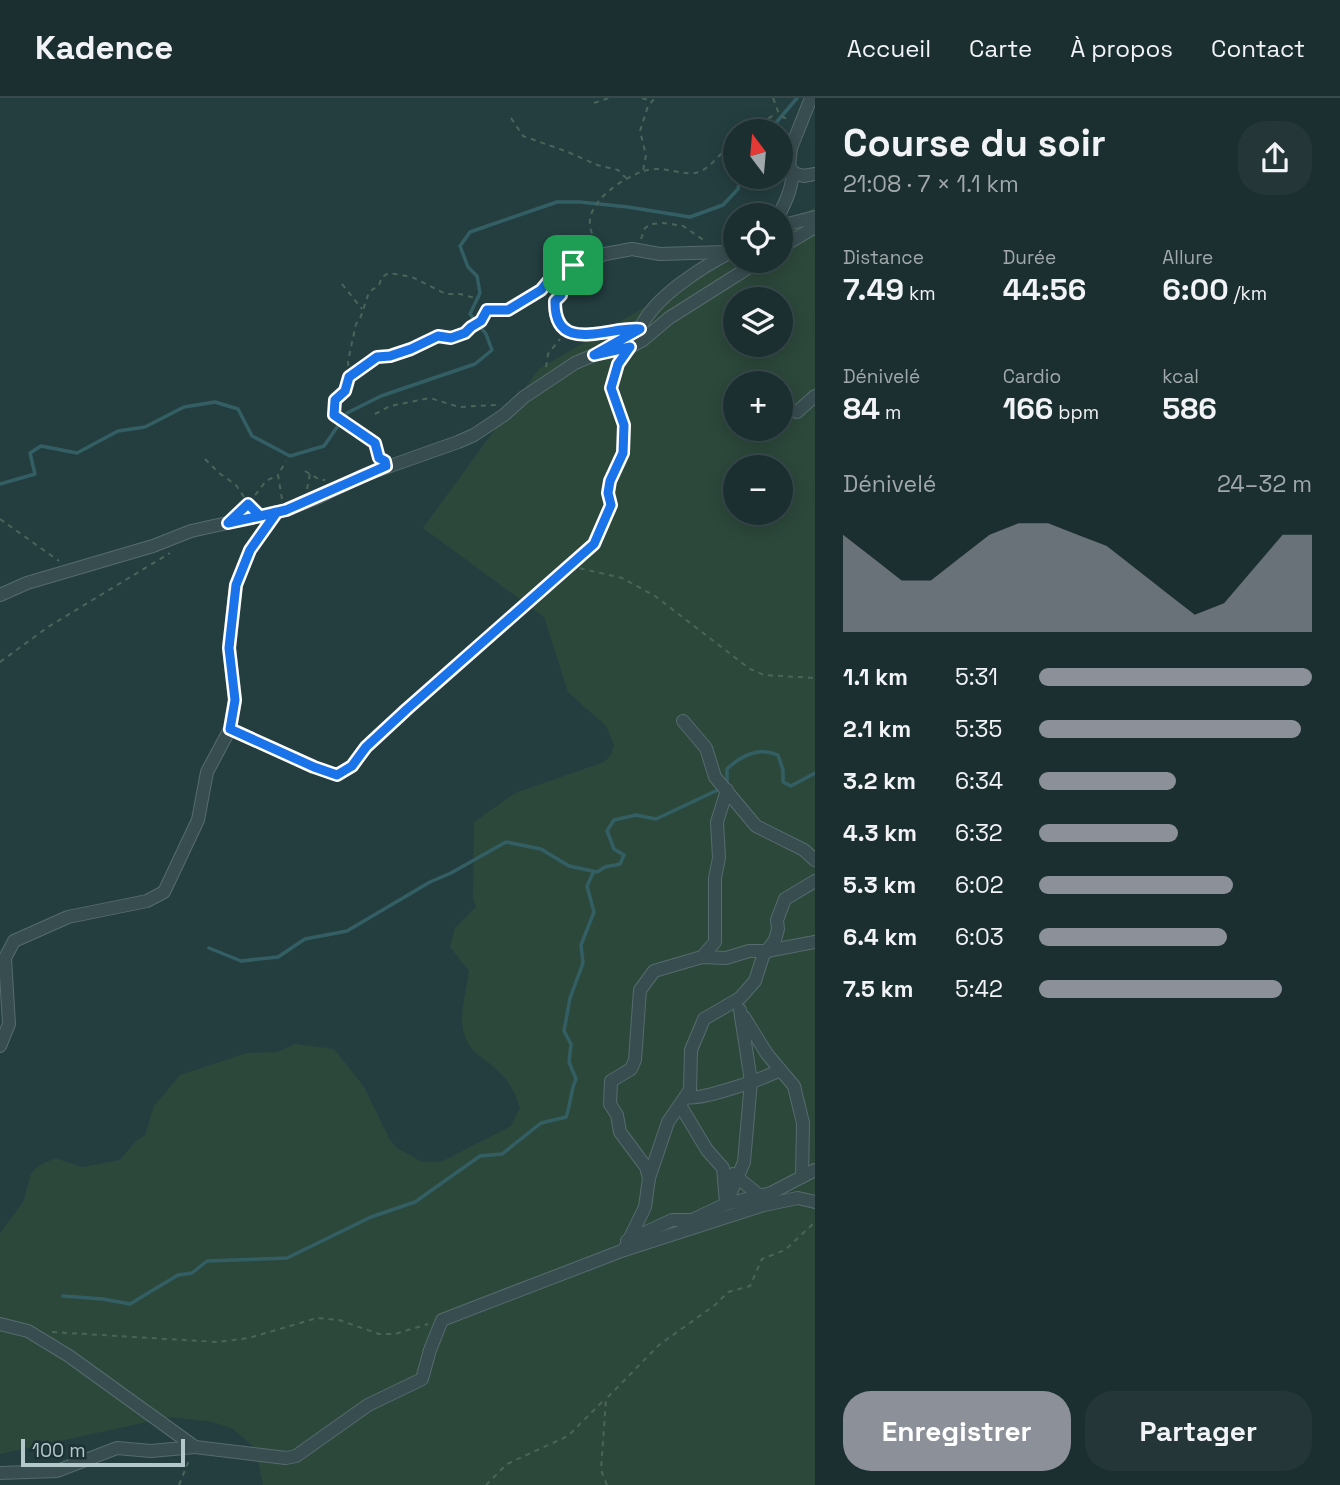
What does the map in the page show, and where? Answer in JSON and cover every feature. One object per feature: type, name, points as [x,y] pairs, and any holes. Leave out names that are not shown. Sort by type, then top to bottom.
[{"type":"street","points":[[793,143],[811,98]]},
{"type":"street","points":[[793,170],[804,176],[815,174]]},
{"type":"street","points":[[793,223],[815,217]]},
{"type":"street","points":[[793,240],[815,227]]},
{"type":"street","points":[[508,310],[541,290],[555,273],[599,256],[632,249],[660,254],[723,252]]},
{"type":"street","points":[[640,329],[652,309],[684,280],[723,257]]},
{"type":"street","points":[[573,265],[565,272],[559,287],[561,295],[555,301],[555,316],[563,328],[592,335],[640,329]]},
{"type":"street","points":[[594,355],[630,347],[652,334],[669,318],[740,273]]},
{"type":"street","points":[[0,595],[27,583],[73,571],[214,524],[281,511],[386,466],[441,449],[474,435],[575,363],[640,329],[669,318]]},
{"type":"street","points":[[797,412],[815,396]]},
{"type":"street","points":[[0,1046],[9,1024],[5,958],[14,941],[68,917],[147,901],[164,892],[198,820],[207,772],[230,729],[235,700],[229,648],[236,585],[250,550],[281,511]]},
{"type":"street","points":[[683,720],[706,748],[715,776],[755,826],[804,850],[815,860]]},
{"type":"street","points":[[702,957],[715,942],[715,878],[719,858],[717,822],[727,790]]},
{"type":"street","points":[[626,1246],[645,1207],[649,1178],[668,1122],[690,1090],[691,1049],[704,1018],[737,1006],[755,981],[767,951],[775,940],[777,920],[785,900],[815,881]]},
{"type":"street","points":[[649,1178],[646,1167],[620,1132],[617,1115],[610,1104],[611,1081],[631,1069],[635,1060],[640,989],[654,971],[702,957],[726,958],[749,951],[767,951],[815,942]]},
{"type":"street","points":[[737,1006],[767,1054],[794,1086],[803,1123],[802,1177]]},
{"type":"street","points":[[726,1204],[744,1163],[751,1081],[737,1006]]},
{"type":"street","points":[[683,1101],[762,1080],[780,1070]]},
{"type":"street","points":[[683,1101],[707,1150],[723,1170],[738,1177],[760,1196]]},
{"type":"street","points":[[723,1170],[726,1204]]},
{"type":"street","points":[[626,1246],[672,1220],[692,1220],[726,1204],[760,1196],[815,1170]]},
{"type":"street","points":[[0,1473],[57,1471],[117,1448],[151,1451],[195,1447],[286,1458],[296,1455],[369,1405],[422,1379],[429,1350],[442,1320],[626,1246],[764,1205],[798,1198],[815,1202]]},
{"type":"street","points":[[0,1324],[28,1331],[69,1356],[195,1447]]},
{"type":"path","points":[[594,103],[609,98]]},
{"type":"path","points":[[642,98],[654,99]]},
{"type":"path","points":[[767,119],[777,113],[773,98]]},
{"type":"path","points":[[643,171],[646,155],[640,131],[648,106],[654,99]]},
{"type":"path","points":[[511,118],[523,136],[597,165],[618,170],[626,178]]},
{"type":"path","points":[[599,256],[590,225],[593,211],[612,186],[652,168],[693,173],[723,153]]},
{"type":"path","points":[[641,250],[641,237],[645,228],[650,224],[663,223],[682,226],[694,236],[700,237],[714,253]]},
{"type":"path","points":[[386,466],[385,461],[379,458],[375,443],[334,415],[335,400],[345,391],[349,377],[351,341],[369,292],[389,273],[412,277],[446,294],[460,294],[475,299]]},
{"type":"path","points":[[342,284],[363,310]]},
{"type":"path","points":[[349,377],[377,357],[411,349],[438,336],[451,338],[465,333],[481,321],[487,310],[508,310]]},
{"type":"path","points":[[550,380],[547,376],[548,354],[568,330]]},
{"type":"path","points":[[230,729],[337,775],[352,766],[366,747],[407,709],[594,544],[611,505],[608,488],[625,443],[624,425],[611,388],[618,364],[630,347]]},
{"type":"path","points":[[375,414],[390,406],[430,398],[459,407],[516,404]]},
{"type":"path","points":[[205,459],[236,485],[248,504],[260,516]]},
{"type":"path","points":[[242,509],[266,481],[278,475],[286,461]]},
{"type":"path","points":[[304,471],[320,480],[336,480],[346,484]]},
{"type":"path","points":[[278,475],[281,511]]},
{"type":"path","points":[[0,519],[73,571]]},
{"type":"path","points":[[0,662],[48,627],[172,552]]},
{"type":"path","points":[[569,566],[622,578],[655,596],[750,669],[764,675],[815,678]]},
{"type":"path","points":[[486,1485],[507,1464],[568,1436],[659,1345],[715,1305],[728,1292],[750,1286],[762,1259],[785,1250],[815,1222]]},
{"type":"path","points":[[28,1331],[217,1342],[248,1338],[317,1318],[339,1320],[379,1334],[394,1334],[442,1320]]},
{"type":"path","points":[[606,1399],[601,1470],[607,1485]]},
{"type":"path","points":[[179,1485],[195,1447]]},
{"type":"green space","points":[[815,207],[815,1485],[263,1485],[256,1449],[233,1429],[213,1422],[170,1417],[0,1454],[0,1233],[23,1202],[31,1174],[37,1167],[55,1158],[82,1167],[120,1160],[136,1141],[145,1135],[154,1106],[180,1075],[247,1053],[277,1052],[295,1044],[334,1049],[364,1087],[390,1140],[397,1148],[422,1162],[441,1162],[511,1126],[520,1108],[508,1083],[470,1047],[463,1031],[462,1014],[469,971],[450,947],[455,928],[476,907],[473,898],[474,822],[515,793],[604,762],[611,755],[614,745],[606,726],[568,692],[544,617],[423,528],[539,369],[723,261],[723,273],[793,273],[793,220]]},
{"type":"waterway","points":[[779,119],[797,98]]},
{"type":"waterway","points":[[0,484],[35,474],[30,453],[41,446],[77,453],[118,431],[145,427],[184,407],[215,402],[238,409],[252,436],[290,456],[324,446],[347,413],[381,396],[475,364],[492,350],[486,334],[470,314],[480,293],[477,276],[468,267],[460,246],[470,232],[557,202],[628,207],[690,217],[723,205],[738,189]]},
{"type":"waterway","points":[[727,784],[727,769],[744,756],[757,752],[778,755],[783,770],[783,782],[791,786],[815,773]]},
{"type":"waterway","points":[[209,948],[241,961],[278,957],[305,939],[347,931],[430,882],[506,842],[541,849],[569,866],[597,872],[620,864],[624,855],[614,849],[607,831],[614,820],[636,815],[656,819],[722,788]]},
{"type":"waterway","points":[[63,1296],[130,1304],[178,1275],[192,1273],[207,1261],[287,1258],[371,1217],[415,1202],[480,1156],[502,1154],[541,1123],[566,1117],[576,1079],[569,1062],[571,1044],[564,1031],[570,998],[583,963],[581,945],[594,912],[587,886],[593,873]]},
{"type":"route","points":[[573,265],[555,273],[541,290],[508,310],[487,310],[481,321],[465,333],[451,338],[438,336],[411,349],[377,357],[349,377],[345,391],[335,400],[334,415],[375,443],[379,458],[385,461],[386,466],[286,510],[277,512],[260,516],[248,504],[228,523],[256,517],[277,512],[250,550],[236,585],[229,648],[235,700],[230,729],[337,775],[352,766],[366,747],[407,709],[594,544],[611,505],[608,488],[625,443],[624,425],[611,388],[618,364],[630,347],[594,355],[640,329],[592,335],[563,328],[555,316],[555,301],[561,295],[559,287],[565,272],[573,265]]}]
